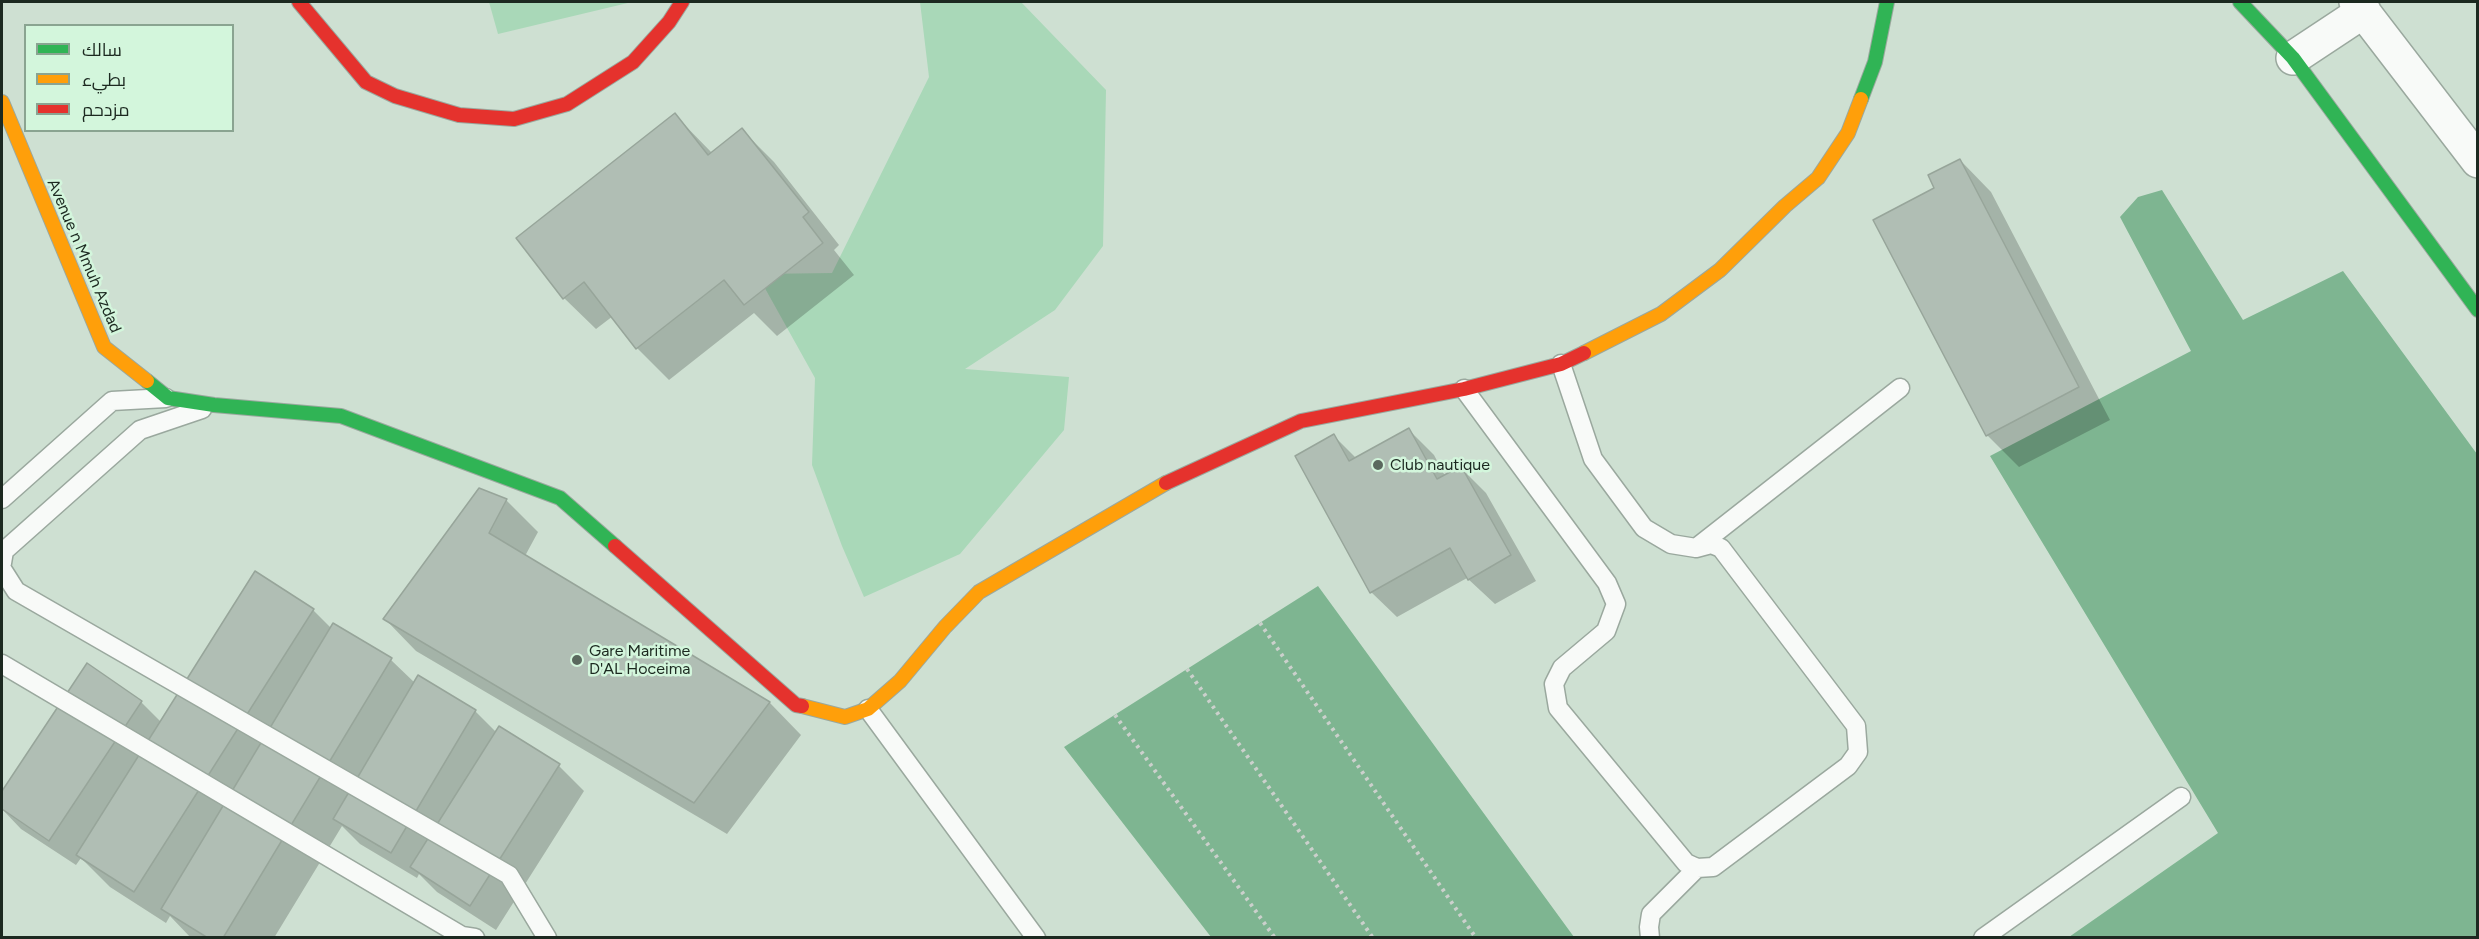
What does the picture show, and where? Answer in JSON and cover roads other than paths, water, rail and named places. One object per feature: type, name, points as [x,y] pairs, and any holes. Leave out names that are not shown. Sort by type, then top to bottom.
[{"type":"street","points":[[298,2],[366,82],[395,96],[459,115],[514,119],[567,104],[633,62],[669,22],[682,2]]},
{"type":"street","points":[[168,398],[214,405],[341,416],[560,498],[796,705],[845,717],[868,709],[900,681],[945,627],[979,592],[1179,475],[1301,421],[1464,389],[1562,364],[1661,314],[1720,270],[1785,206],[1818,178],[1848,133],[1875,62],[1887,2]]},
{"type":"street","points":[[2241,2],[2293,58],[2474,297]]},
{"type":"street","points":[[2293,58],[2360,6],[2478,161]]},
{"type":"street","name":"Avenue n Mmuh Azdad","points":[[2,102],[104,347],[168,398]]},
{"type":"lane","points":[[1464,389],[1607,583],[1616,604],[1606,631],[1562,668],[1554,684],[1558,708],[1686,863],[1697,868],[1713,867],[1848,765],[1858,752],[1856,726],[1721,548],[1711,544],[1696,548],[1671,544],[1644,528],[1593,459],[1562,364]]},
{"type":"lane","points":[[1696,548],[1900,388]]},
{"type":"lane","points":[[2,499],[112,401],[168,398]]},
{"type":"lane","points":[[2,563],[4,551],[140,430],[214,405]]},
{"type":"lane","points":[[2,569],[16,591],[509,875],[547,938]]},
{"type":"lane","points":[[2,664],[462,936],[475,938]]},
{"type":"lane","points":[[868,709],[1036,938]]},
{"type":"lane","points":[[1983,938],[2181,797]]},
{"type":"lane","points":[[1650,938],[1651,914],[1697,868]]},
{"type":"place","name":"Club nautique","points":[[1378,465]]},
{"type":"place","name":"Gare Maritime D'AL Hoceima","points":[[577,660]]}]
